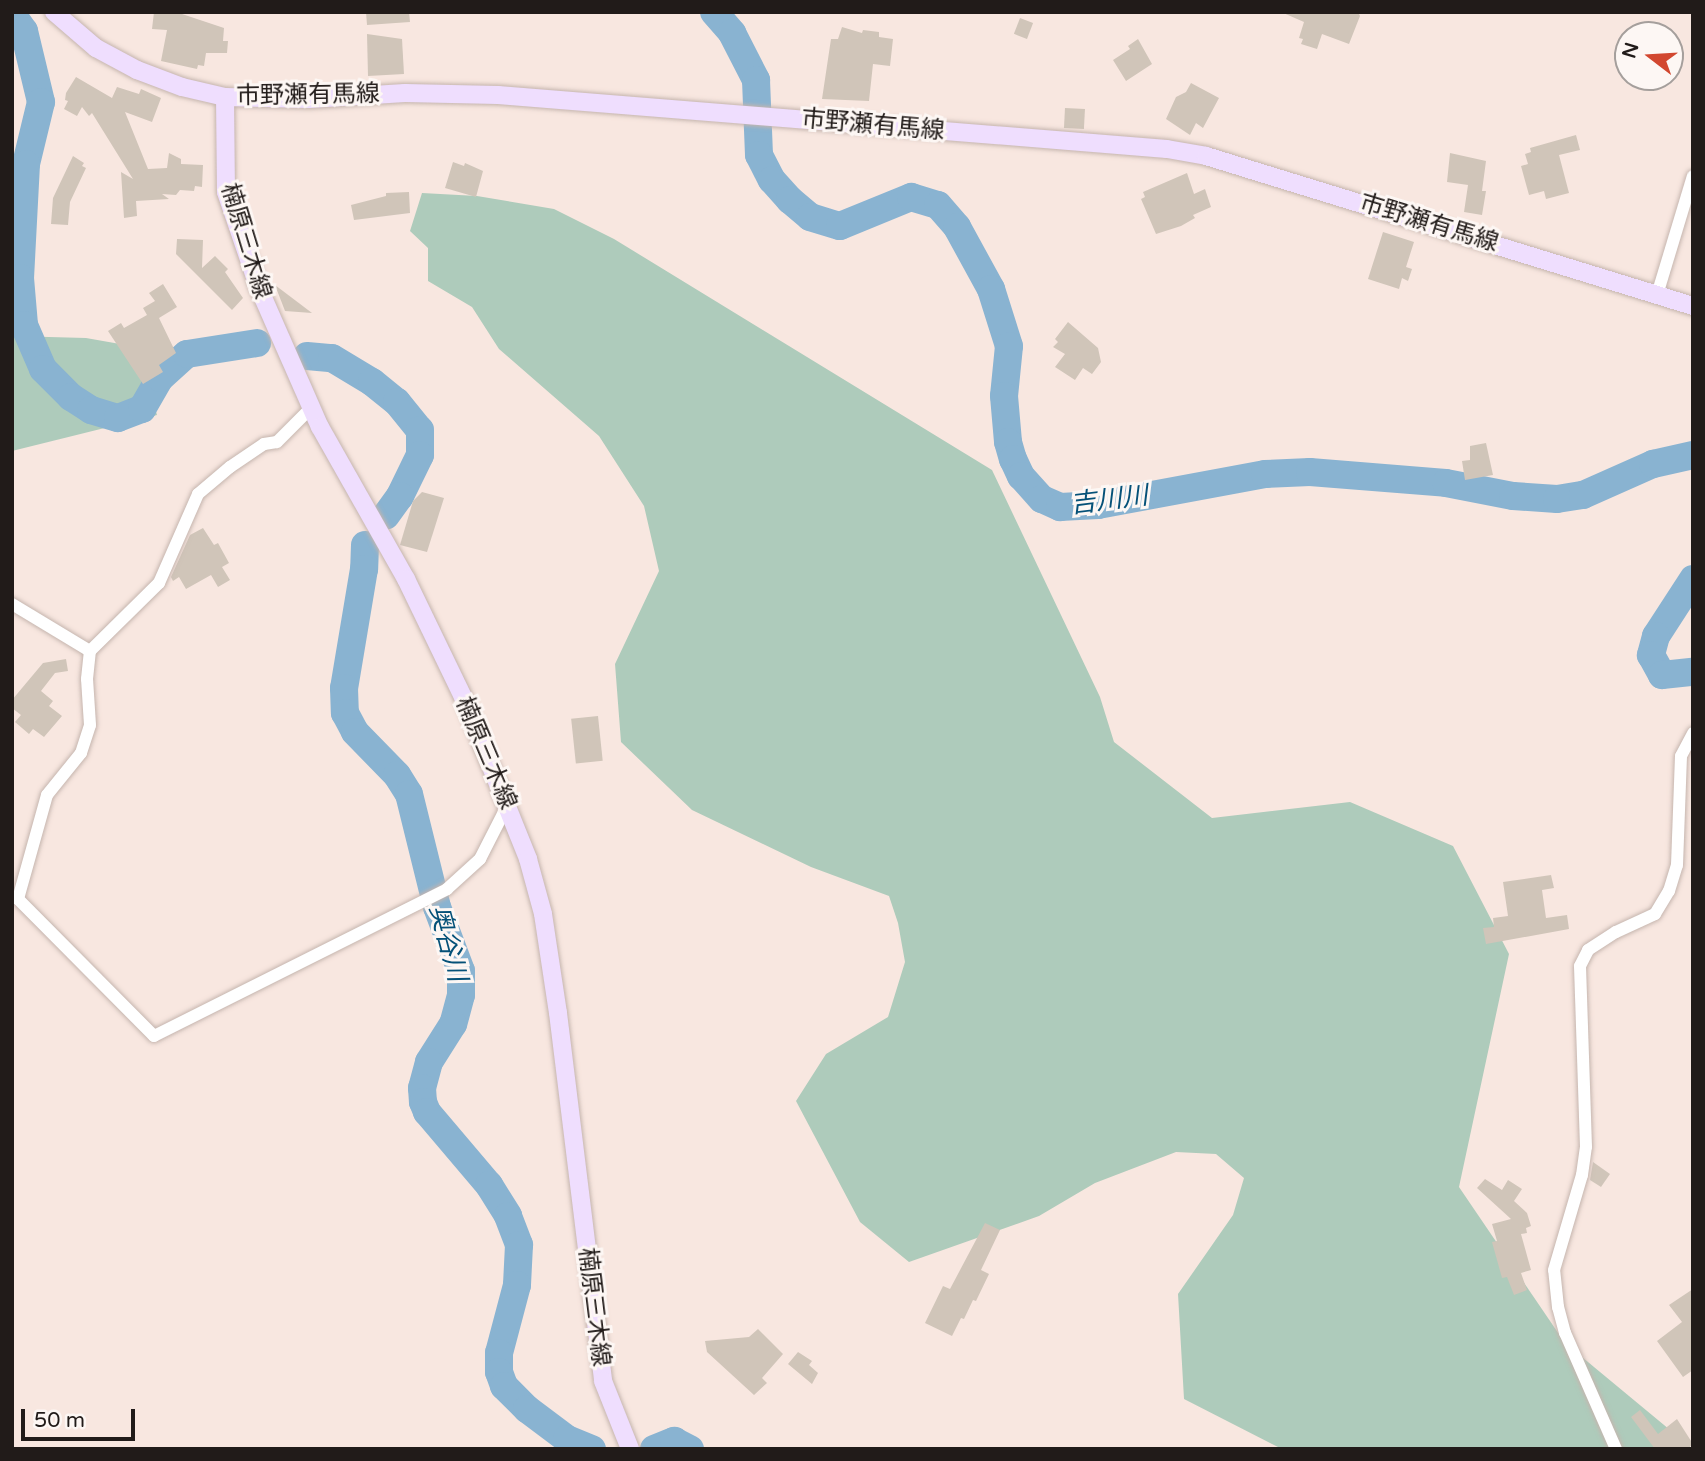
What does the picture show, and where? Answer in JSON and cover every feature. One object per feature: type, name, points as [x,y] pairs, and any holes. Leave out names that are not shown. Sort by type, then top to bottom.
[{"type":"main road","name":"市野瀬有馬線","points":[[54,12],[96,48],[137,70],[225,97],[309,99],[405,93],[498,95],[1167,149],[1206,156],[1693,306]]},
{"type":"main road","name":"楠原三木線","points":[[225,97],[226,192],[258,286],[311,408],[406,579],[463,697],[508,804],[543,914],[603,1381],[630,1448]]},
{"type":"street","points":[[1657,295],[1693,176]]},
{"type":"street","points":[[311,408],[277,442],[264,444],[230,467],[198,494],[159,583],[90,651],[90,725],[81,753],[47,795],[15,900],[154,1036],[447,889],[480,859],[508,804]]},
{"type":"street","points":[[12,604],[90,651]]},
{"type":"street","points":[[1616,1449],[1565,1333],[1558,1307],[1554,1270],[1582,1175],[1586,1147],[1580,966],[1588,950],[1616,932],[1656,914],[1669,891],[1676,865],[1682,756],[1693,733]]},
{"type":"green space","points":[[422,193],[477,196],[554,209],[614,239],[992,470],[1100,697],[1114,742],[1212,818],[1350,802],[1453,846],[1509,954],[1459,1187],[1565,1343],[1693,1449],[1282,1449],[1184,1399],[1178,1294],[1233,1215],[1244,1178],[1216,1154],[1176,1152],[1095,1183],[1039,1216],[909,1262],[860,1222],[796,1101],[826,1054],[888,1017],[905,962],[898,923],[889,896],[811,867],[692,810],[621,742],[615,664],[659,571],[644,506],[599,436],[499,349],[472,307],[428,281],[428,248],[410,231]]},
{"type":"green space","points":[[12,336],[86,338],[137,347],[157,415],[12,451]]},
{"type":"building","points":[[154,12],[176,12],[224,28],[223,41],[228,41],[227,53],[206,53],[204,66],[198,65],[197,69],[161,61],[167,30],[152,29]]},
{"type":"building","points":[[366,12],[409,12],[410,22],[367,25]]},
{"type":"building","points":[[1281,12],[1358,12],[1360,16],[1349,44],[1322,34],[1317,49],[1301,44],[1303,39],[1299,38],[1304,22]]},
{"type":"building","points":[[1020,18],[1033,23],[1027,39],[1014,34]]},
{"type":"building","points":[[842,27],[862,33],[863,30],[879,32],[879,37],[893,39],[890,66],[873,64],[869,101],[822,99],[831,39],[838,39]]},
{"type":"building","points":[[367,34],[402,39],[404,74],[368,76]]},
{"type":"building","points":[[1138,39],[1152,64],[1126,81],[1113,60],[1130,49],[1128,46]]},
{"type":"building","points":[[76,77],[112,98],[117,87],[139,94],[141,89],[161,98],[152,122],[125,112],[148,169],[167,168],[169,153],[181,159],[181,164],[203,165],[202,187],[195,186],[194,191],[180,190],[176,195],[162,194],[169,199],[136,201],[137,216],[124,218],[121,172],[133,179],[92,113],[89,116],[82,107],[77,116],[64,109],[68,101],[65,100],[66,93]]},
{"type":"building","points":[[1191,83],[1219,98],[1203,128],[1196,123],[1190,135],[1166,119],[1176,97],[1186,92]]},
{"type":"building","points":[[1065,108],[1085,109],[1084,129],[1064,128]]},
{"type":"building","points":[[1576,135],[1580,150],[1559,155],[1569,193],[1546,199],[1544,191],[1529,195],[1521,166],[1528,164],[1525,154],[1531,152],[1530,148]]},
{"type":"building","points":[[1450,153],[1486,161],[1482,191],[1486,191],[1482,215],[1464,212],[1468,185],[1447,182]]},
{"type":"building","points":[[73,156],[84,163],[82,166],[86,168],[70,202],[68,225],[51,224],[53,198]]},
{"type":"building","points":[[453,162],[464,166],[465,163],[483,171],[476,197],[445,188]]},
{"type":"building","points":[[1187,173],[1194,194],[1205,189],[1211,207],[1193,215],[1195,218],[1181,226],[1156,234],[1141,199],[1145,197],[1143,192]]},
{"type":"building","points":[[409,192],[410,213],[354,220],[351,205],[386,196],[386,193]]},
{"type":"building","points":[[1383,232],[1414,242],[1406,267],[1412,269],[1408,281],[1402,278],[1399,289],[1368,279]]},
{"type":"building","points":[[177,239],[203,240],[202,268],[215,256],[228,269],[225,272],[243,298],[232,310],[176,254]]},
{"type":"building","points":[[163,284],[177,307],[159,318],[176,353],[159,365],[163,372],[143,384],[108,331],[121,323],[124,328],[147,315],[143,308],[155,301],[149,293]]},
{"type":"building","points":[[275,285],[312,313],[285,311]]},
{"type":"building","points":[[1068,322],[1098,348],[1101,362],[1092,374],[1083,368],[1075,380],[1055,367],[1065,354],[1053,347],[1058,342],[1055,339]]},
{"type":"building","points":[[1486,443],[1493,475],[1465,480],[1462,461],[1470,460],[1470,446]]},
{"type":"building","points":[[422,492],[444,498],[427,552],[400,545],[413,501]]},
{"type":"building","points":[[203,528],[214,545],[218,543],[229,563],[222,567],[230,580],[218,587],[211,575],[186,589],[179,577],[173,581],[171,577],[190,535]]},
{"type":"building","points":[[66,659],[68,671],[55,673],[41,691],[53,701],[49,706],[62,716],[44,737],[33,729],[29,734],[15,722],[21,715],[12,708],[12,700],[43,663]]},
{"type":"building","points":[[598,716],[603,761],[576,764],[571,719]]},
{"type":"building","points":[[1551,875],[1554,888],[1542,890],[1546,918],[1567,915],[1569,929],[1486,944],[1483,928],[1494,927],[1493,918],[1508,916],[1503,882]]},
{"type":"building","points":[[1593,1162],[1610,1174],[1601,1187],[1590,1180]]},
{"type":"building","points":[[1485,1179],[1502,1190],[1508,1180],[1522,1189],[1514,1201],[1527,1213],[1531,1226],[1526,1228],[1527,1233],[1521,1234],[1531,1270],[1521,1273],[1527,1290],[1514,1295],[1507,1277],[1502,1278],[1492,1242],[1497,1241],[1492,1224],[1511,1219],[1477,1188]]},
{"type":"building","points":[[985,1223],[1000,1230],[981,1270],[989,1274],[976,1301],[973,1300],[952,1336],[925,1323],[943,1286],[950,1289]]},
{"type":"building","points":[[1693,1289],[1693,1370],[1683,1377],[1657,1341],[1682,1322],[1669,1305]]},
{"type":"building","points":[[758,1329],[783,1354],[762,1378],[767,1383],[754,1395],[707,1352],[705,1341],[749,1337]]},
{"type":"building","points":[[798,1352],[812,1361],[809,1365],[818,1373],[812,1384],[788,1364]]},
{"type":"building","points":[[1640,1410],[1658,1434],[1677,1419],[1693,1444],[1687,1449],[1655,1449],[1631,1417]]},
{"type":"waterway","name":"吉川川","points":[[714,12],[732,33],[756,80],[759,155],[772,180],[790,200],[810,217],[840,226],[911,197],[938,205],[957,227],[991,289],[1009,346],[1004,396],[1008,442],[1013,459],[1021,476],[1042,499],[1060,507],[1098,505],[1265,474],[1310,472],[1446,483],[1513,496],[1557,499],[1583,495],[1653,464],[1693,455]]},
{"type":"waterway","name":"奥谷川","points":[[12,14],[24,31],[41,102],[26,164],[20,278],[24,325],[43,369],[71,397],[91,410],[118,418],[142,409],[160,378],[187,354],[257,343]]},
{"type":"waterway","name":"奥谷川","points":[[307,356],[332,358],[372,382],[397,402],[420,430],[420,455],[400,496],[386,515]]},
{"type":"waterway","name":"奥谷川","points":[[365,545],[364,569],[344,688],[345,713],[355,732],[397,775],[409,794],[437,907],[461,971],[461,995],[453,1024],[429,1062],[422,1088],[423,1102],[427,1112],[489,1185],[508,1216],[519,1245],[517,1285],[499,1353],[499,1372],[504,1386],[527,1409],[567,1439],[592,1449]]},
{"type":"waterway","name":"吉川川","points":[[1693,579],[1656,636],[1651,655],[1662,675],[1693,672]]},
{"type":"waterway","name":"奥谷川","points":[[654,1449],[674,1441],[690,1449]]}]
